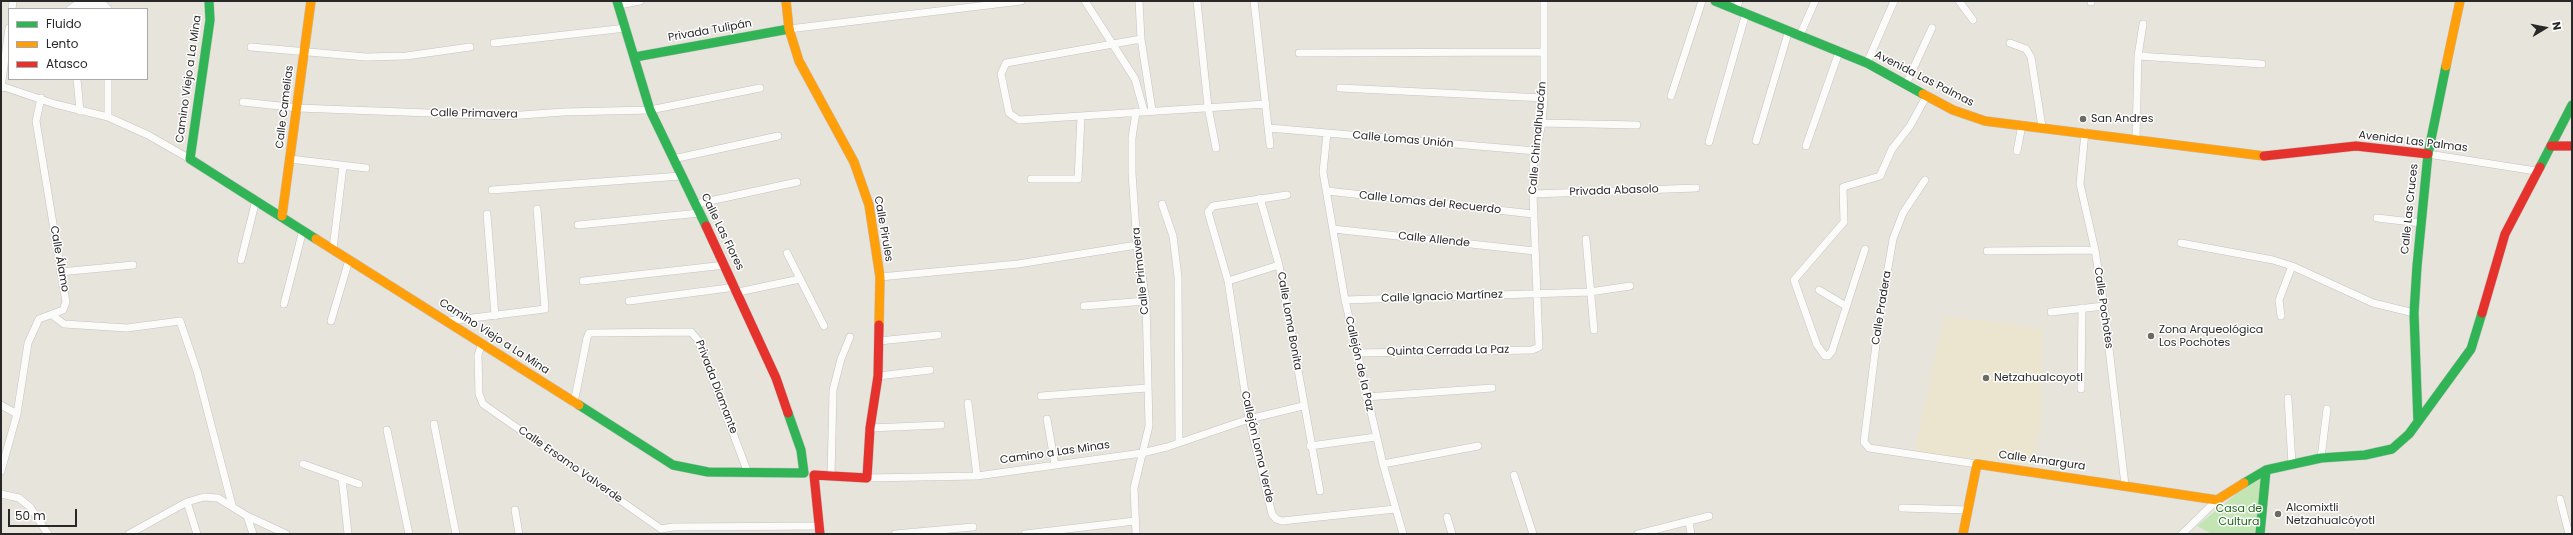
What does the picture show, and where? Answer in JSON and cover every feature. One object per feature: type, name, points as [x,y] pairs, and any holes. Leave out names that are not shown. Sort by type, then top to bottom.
[{"type":"main road","name":"Camino Viejo a La Mina","points":[[209,1],[210,20],[190,159],[448,321],[673,465],[708,472],[804,473]]},
{"type":"main road","name":"Calle Camelias","points":[[282,216],[298,108],[311,1]]},
{"type":"main road","name":"Calle Pirules","points":[[786,1],[789,29],[799,61],[854,162],[869,205],[880,277],[878,376],[870,428],[867,478]]},
{"type":"main road","name":"Avenida Las Palmas","points":[[1715,1],[1737,5],[1746,14],[1789,30],[1867,63],[1967,117],[1985,121],[2085,132],[2253,156],[2274,156],[2356,146],[2428,154]]},
{"type":"main road","name":"Calle Las Cruces","points":[[2418,422],[2414,312],[2421,223],[2428,154],[2460,1]]},
{"type":"main road","name":"Calle Las Flores","points":[[618,3],[650,110],[737,289],[776,378],[801,450],[804,473]]},
{"type":"main road","name":"Privada Tulipán","points":[[635,57],[789,29]]},
{"type":"main road","points":[[2217,500],[2266,470],[2321,458],[2365,455],[2392,449],[2418,422],[2471,349],[2505,234],[2536,171],[2572,106]]},
{"type":"main road","points":[[2551,146],[2572,146]]},
{"type":"main road","points":[[1963,534],[1977,464]]},
{"type":"main road","name":"Calle Amargura","points":[[1977,464],[2217,500]]},
{"type":"main road","points":[[2260,534],[2266,470]]},
{"type":"main road","points":[[814,475],[820,530]]},
{"type":"main road","name":"Camino a Las Minas","points":[[814,475],[867,478]]},
{"type":"street","points":[[618,3],[640,1]]},
{"type":"street","points":[[789,29],[1021,1]]},
{"type":"street","points":[[1085,1],[1135,79],[1140,112]]},
{"type":"street","points":[[1139,1],[1141,39],[1152,110]]},
{"type":"street","points":[[1197,1],[1208,108],[1216,148]]},
{"type":"street","points":[[1254,1],[1270,145]]},
{"type":"street","name":"Calle Chimalhuacán","points":[[1539,347],[1538,293],[1532,194],[1536,151],[1542,123],[1544,98],[1544,1]]},
{"type":"street","points":[[1671,96],[1702,1]]},
{"type":"street","points":[[1800,35],[1815,1]]},
{"type":"street","points":[[1867,63],[1894,1]]},
{"type":"street","points":[[1959,1],[1973,20]]},
{"type":"street","points":[[72,8],[76,5],[104,5],[107,8]]},
{"type":"street","points":[[1709,142],[1746,14]]},
{"type":"street","points":[[2136,139],[2138,56],[2143,24]]},
{"type":"street","points":[[494,42],[626,28]]},
{"type":"street","points":[[1906,84],[1932,28]]},
{"type":"street","points":[[1756,141],[1789,30]]},
{"type":"street","points":[[1,87],[8,35]]},
{"type":"street","points":[[1141,39],[1009,61],[1004,66],[1002,74],[1007,109],[1012,116],[1019,120],[1081,117],[1152,110],[1266,104]]},
{"type":"street","points":[[2010,43],[2026,49],[2031,57],[2042,127]]},
{"type":"street","points":[[251,47],[304,53],[366,57],[406,56],[470,47]]},
{"type":"street","points":[[1299,53],[1544,52]]},
{"type":"street","points":[[1806,146],[1839,52]]},
{"type":"street","points":[[2138,56],[2262,64]]},
{"type":"street","points":[[77,80],[80,111]]},
{"type":"street","points":[[108,80],[108,117]]},
{"type":"street","name":"Camino Viejo a La Mina","points":[[1,87],[80,111],[108,117],[148,135],[190,159]]},
{"type":"street","name":"Calle Primavera","points":[[243,102],[298,108],[507,116],[564,112],[650,110],[760,88]]},
{"type":"street","points":[[1340,88],[1544,98]]},
{"type":"street","points":[[1865,249],[1830,354],[1825,356],[1816,345],[1794,280],[1844,222],[1843,187],[1880,176],[1892,149],[1910,126],[1927,95]]},
{"type":"street","name":"Calle Álamo","points":[[1,471],[17,414],[28,343],[39,319],[63,310],[66,306],[36,121],[41,98]]},
{"type":"street","name":"Calle Primavera","points":[[1136,534],[1134,488],[1149,426],[1146,301],[1137,245],[1132,173],[1132,138],[1140,112]]},
{"type":"street","points":[[1031,179],[1078,179],[1081,117]]},
{"type":"street","points":[[1542,123],[1637,125]]},
{"type":"street","points":[[2017,151],[2022,125]]},
{"type":"street","name":"Calle Lomas Unión","points":[[1269,128],[1536,151]]},
{"type":"street","name":"Calle Pochotes","points":[[2085,132],[2080,184],[2095,250],[2104,306],[2125,485]]},
{"type":"street","name":"Callejón de la Paz","points":[[1328,133],[1323,172],[1345,300],[1366,397],[1395,509],[1403,534]]},
{"type":"street","points":[[673,159],[778,136]]},
{"type":"street","name":"Avenida Las Palmas","points":[[2428,154],[2536,171]]},
{"type":"street","points":[[290,160],[366,168]]},
{"type":"street","points":[[333,249],[344,166]]},
{"type":"street","points":[[492,190],[681,176]]},
{"type":"street","name":"Calle Pradera","points":[[1865,445],[1864,438],[1879,320],[1894,239],[1903,213],[1924,180]]},
{"type":"street","points":[[578,225],[698,208],[797,182]]},
{"type":"street","name":"Privada Abasolo","points":[[1532,194],[1696,188]]},
{"type":"street","name":"Calle Lomas del Recuerdo","points":[[1327,191],[1533,214]]},
{"type":"street","points":[[1260,198],[1286,195]]},
{"type":"street","name":"Callejón Loma Verde","points":[[1260,198],[1209,209],[1228,281],[1249,419],[1276,519],[1282,521],[1395,509]]},
{"type":"street","name":"Calle Loma Bonita","points":[[1260,198],[1279,265],[1310,446],[1320,491]]},
{"type":"street","points":[[241,260],[256,200]]},
{"type":"street","points":[[1162,204],[1173,236],[1178,277],[1179,442]]},
{"type":"street","points":[[448,321],[540,311],[546,306],[537,209]]},
{"type":"street","points":[[487,214],[495,316]]},
{"type":"street","points":[[2377,218],[2421,223]]},
{"type":"street","name":"Calle Allende","points":[[1333,228],[1535,251]]},
{"type":"street","points":[[284,304],[303,230]]},
{"type":"street","points":[[1586,239],[1594,330]]},
{"type":"street","points":[[2180,243],[2273,260],[2292,266],[2373,304],[2414,312]]},
{"type":"street","points":[[880,277],[1018,264],[1137,245]]},
{"type":"street","points":[[1987,251],[2095,250]]},
{"type":"street","points":[[787,253],[824,326]]},
{"type":"street","points":[[331,321],[349,260]]},
{"type":"street","points":[[60,272],[133,265]]},
{"type":"street","points":[[584,281],[725,265]]},
{"type":"street","points":[[1228,281],[1279,265]]},
{"type":"street","points":[[2281,316],[2279,300],[2292,266]]},
{"type":"street","points":[[629,301],[737,289],[800,279]]},
{"type":"street","name":"Calle Ignacio Martínez","points":[[1345,300],[1590,292],[1630,286]]},
{"type":"street","points":[[1819,290],[1846,306]]},
{"type":"street","points":[[1084,306],[1146,301]]},
{"type":"street","points":[[2051,312],[2104,306]]},
{"type":"street","points":[[2081,389],[2082,308]]},
{"type":"street","points":[[52,314],[64,324],[127,328],[180,321],[197,371],[232,505]]},
{"type":"street","name":"Privada Diamante","points":[[574,403],[589,333],[688,330],[694,333],[748,473]]},
{"type":"street","points":[[879,341],[938,335]]},
{"type":"street","points":[[831,476],[833,390],[841,359],[850,337]]},
{"type":"street","name":"Calle Ersamo Valverde","points":[[482,343],[478,355],[480,399],[661,532]]},
{"type":"street","name":"Quinta Cerrada La Paz","points":[[1357,353],[1532,350],[1539,347]]},
{"type":"street","points":[[878,376],[930,370]]},
{"type":"street","points":[[1040,396],[1147,388]]},
{"type":"street","points":[[1366,397],[1492,388]]},
{"type":"street","points":[[2288,398],[2292,464]]},
{"type":"street","points":[[968,403],[977,476]]},
{"type":"street","points":[[1,405],[17,414]]},
{"type":"street","name":"Camino a Las Minas","points":[[867,478],[977,476],[1142,453],[1153,449],[1168,447],[1249,419],[1303,406]]},
{"type":"street","points":[[2321,458],[2327,409]]},
{"type":"street","points":[[1047,418],[1055,465]]},
{"type":"street","points":[[434,424],[456,534]]},
{"type":"street","points":[[870,428],[941,425]]},
{"type":"street","points":[[387,430],[409,534]]},
{"type":"street","points":[[1310,446],[1376,437]]},
{"type":"street","name":"Calle Amargura","points":[[1865,445],[1869,448],[1977,464]]},
{"type":"street","points":[[1383,464],[1478,446]]},
{"type":"street","points":[[303,464],[359,484]]},
{"type":"street","name":"Camino a Las Minas","points":[[804,473],[814,475]]},
{"type":"street","points":[[1514,475],[1533,534]]},
{"type":"street","points":[[342,478],[348,534]]},
{"type":"street","points":[[1,494],[19,498],[30,507],[48,534]]},
{"type":"street","points":[[129,534],[187,502],[204,497],[218,498],[232,505],[248,516],[286,534]]},
{"type":"street","points":[[2560,499],[2569,534]]},
{"type":"street","points":[[2182,534],[2217,500]]},
{"type":"street","points":[[187,502],[197,534]]},
{"type":"street","points":[[1902,508],[1968,510]]},
{"type":"street","points":[[515,510],[519,534]]},
{"type":"street","points":[[248,516],[253,534]]},
{"type":"street","points":[[1638,534],[1709,516]]},
{"type":"street","points":[[1447,517],[1452,534]]},
{"type":"street","points":[[1025,534],[1135,521]]},
{"type":"street","points":[[1689,521],[1691,534]]},
{"type":"street","points":[[661,532],[673,527],[820,530]]},
{"type":"street","points":[[895,534],[974,527]]},
{"type":"shaded area","name":"Netzahualcoyotl","points":[[1944,316],[2043,328],[2041,428],[2030,469],[1914,453]]},
{"type":"green space","name":"Casa de Cultura","points":[[2262,479],[2257,534],[2212,534],[2197,526],[2245,487]]},
{"type":"traffic: fast","points":[[209,1],[210,20],[190,159],[316,239]]},
{"type":"traffic: fast","points":[[617,1],[650,110],[706,226]]},
{"type":"traffic: fast","points":[[1715,1],[1867,63],[1923,94]]},
{"type":"traffic: fast","points":[[635,57],[789,29]]},
{"type":"traffic: fast","points":[[2418,422],[2414,313],[2417,266],[2428,154],[2446,66]]},
{"type":"traffic: fast","points":[[2540,167],[2572,105]]},
{"type":"traffic: fast","points":[[2244,483],[2266,470],[2321,458],[2365,455],[2392,449],[2409,434],[2471,349],[2482,313]]},
{"type":"traffic: fast","points":[[579,405],[673,465],[708,472],[804,473],[801,450],[788,413]]},
{"type":"traffic: fast","points":[[2260,534],[2266,470]]},
{"type":"traffic: slow","points":[[282,216],[311,1]]},
{"type":"traffic: slow","points":[[786,1],[789,29],[799,61],[854,162],[869,205],[880,277],[879,325]]},
{"type":"traffic: slow","points":[[2446,66],[2460,1]]},
{"type":"traffic: slow","points":[[1923,94],[1953,110],[1985,121],[2264,156]]},
{"type":"traffic: slow","points":[[316,239],[579,405]]},
{"type":"traffic: slow","points":[[1963,534],[1977,464],[2217,500],[2244,483]]},
{"type":"traffic: jam","points":[[2264,156],[2356,146],[2428,154]]},
{"type":"traffic: jam","points":[[2551,146],[2572,146]]},
{"type":"traffic: jam","points":[[2482,313],[2505,234],[2540,167]]},
{"type":"traffic: jam","points":[[706,226],[776,378],[788,413]]},
{"type":"traffic: jam","points":[[820,534],[814,475],[867,478],[870,428],[878,376],[879,325]]},
{"type":"place","name":"San Andres","points":[[2083,119]]},
{"type":"place","name":"Zona Arqueológica Los Pochotes","points":[[2151,336]]},
{"type":"place","name":"Netzahualcoyotl","points":[[1986,378]]},
{"type":"place","name":"Alcomixtli Netzahualcóyotl","points":[[2278,514]]}]
